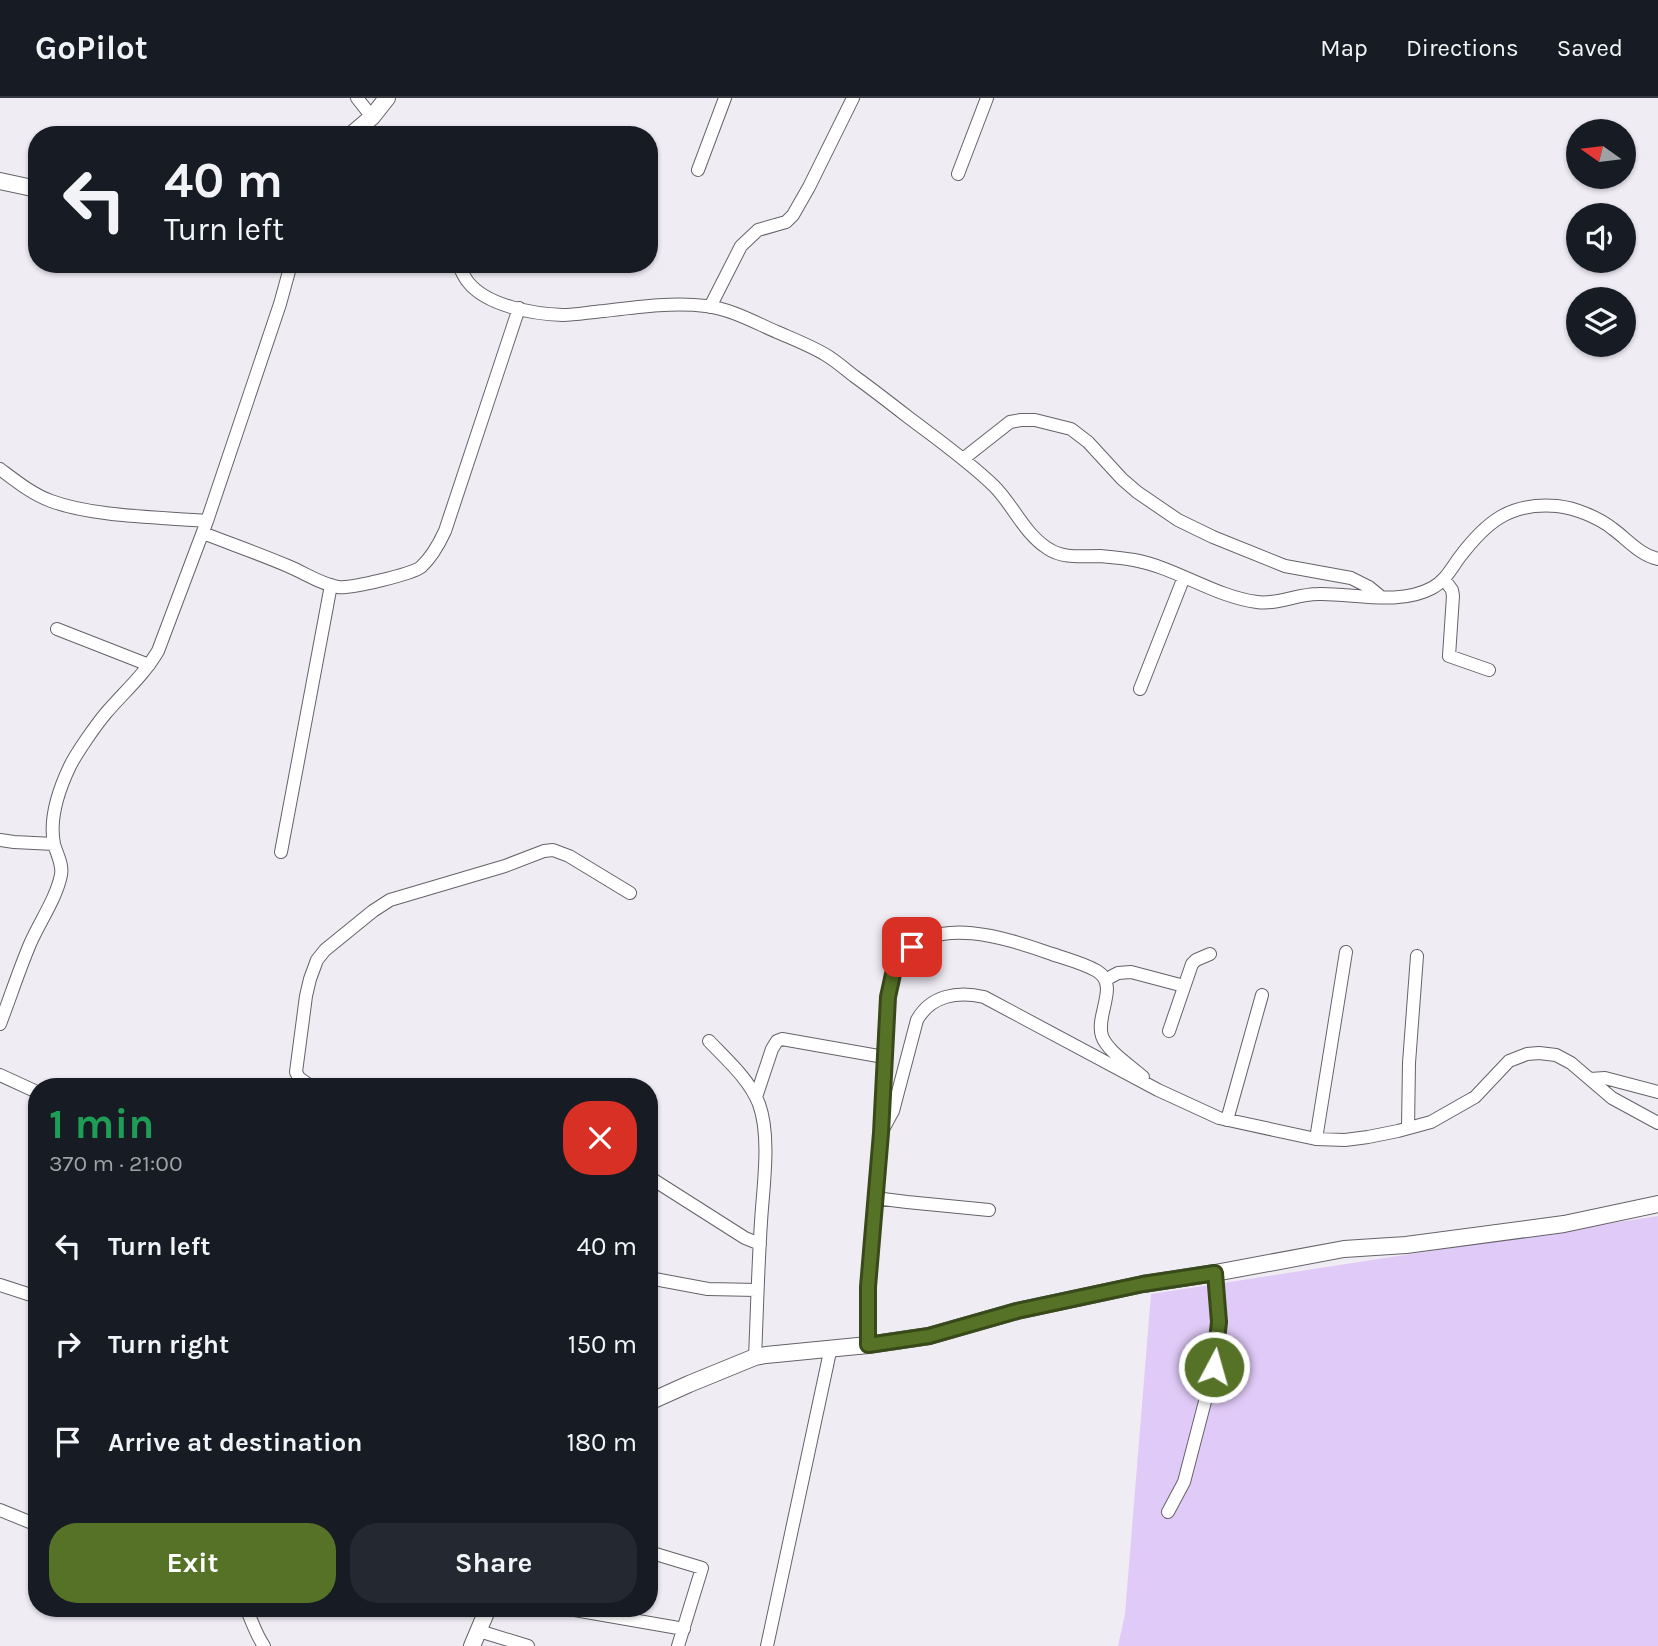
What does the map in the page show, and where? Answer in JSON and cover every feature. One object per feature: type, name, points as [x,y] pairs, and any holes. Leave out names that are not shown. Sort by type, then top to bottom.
[{"type":"street","points":[[357,98],[372,117]]},
{"type":"street","points":[[362,126],[387,98]]},
{"type":"street","points":[[698,170],[725,98]]},
{"type":"street","points":[[710,307],[738,250],[761,228],[786,222],[793,215],[853,98]]},
{"type":"street","points":[[958,174],[988,98]]},
{"type":"street","points":[[0,181],[28,187]]},
{"type":"street","points":[[0,1024],[30,944],[58,885],[62,866],[54,844],[53,829],[55,811],[71,764],[104,715],[149,665],[164,637],[205,527],[287,273]]},
{"type":"street","points":[[462,273],[479,292],[501,305],[561,315],[648,306],[710,307],[737,314],[828,356],[963,459],[996,488],[1036,539],[1057,554],[1104,556],[1150,564],[1218,592],[1258,602],[1269,603],[1319,594],[1374,598],[1413,595],[1431,589],[1444,579],[1461,555],[1491,522],[1506,513],[1527,507],[1555,506],[1576,511],[1610,526],[1643,554],[1658,559]]},
{"type":"street","points":[[0,470],[34,494],[52,502],[205,527],[331,585],[347,587],[414,571],[432,554],[445,531],[519,308]]},
{"type":"street","points":[[963,459],[1016,420],[1035,420],[1071,429],[1088,442],[1122,480],[1178,520],[1286,566],[1351,578],[1381,597]]},
{"type":"street","points":[[1140,689],[1184,577]]},
{"type":"street","points":[[1444,579],[1453,596],[1449,656],[1489,670]]},
{"type":"street","points":[[281,852],[331,585]]},
{"type":"street","points":[[57,629],[149,665]]},
{"type":"street","points":[[0,839],[54,844]]},
{"type":"street","points":[[297,1078],[306,996],[313,967],[325,950],[390,900],[553,850],[569,856],[630,893]]},
{"type":"street","points":[[868,1345],[868,1287],[881,1133],[888,997],[895,965],[902,954],[936,935],[963,932],[981,934],[1036,949],[1097,972],[1105,980],[1107,992],[1101,1023],[1102,1037],[1111,1049],[1158,1090]]},
{"type":"street","points":[[1316,1139],[1346,952]]},
{"type":"street","points":[[1169,1031],[1192,964],[1210,954]]},
{"type":"street","points":[[1408,1128],[1409,1063],[1417,956]]},
{"type":"street","points":[[1105,980],[1118,973],[1131,972],[1184,986]]},
{"type":"street","points":[[881,1133],[892,1111],[917,1020],[935,1001],[962,993],[984,997],[1158,1090],[1227,1120],[1316,1139],[1368,1138],[1431,1122],[1464,1104],[1484,1089],[1509,1061],[1527,1054],[1539,1053],[1556,1055],[1572,1063],[1612,1098],[1658,1123]]},
{"type":"street","points":[[1227,1120],[1262,995]]},
{"type":"street","points":[[756,1097],[772,1049],[777,1041],[782,1039],[884,1057]]},
{"type":"street","points":[[709,1041],[744,1077],[763,1116],[765,1135],[755,1357]]},
{"type":"street","points":[[0,1075],[28,1088]]},
{"type":"street","points":[[1590,1079],[1605,1078],[1658,1092]]},
{"type":"street","points":[[658,1183],[745,1238],[760,1244]]},
{"type":"street","points":[[875,1198],[989,1210]]},
{"type":"street","points":[[658,1398],[755,1357],[929,1336],[1030,1308],[1143,1284],[1344,1249],[1406,1245],[1564,1224],[1658,1204]]},
{"type":"street","points":[[1168,1512],[1184,1482],[1214,1367],[1219,1322],[1215,1273]]},
{"type":"street","points":[[658,1280],[708,1289],[757,1290]]},
{"type":"street","points":[[0,1285],[28,1294]]},
{"type":"street","points":[[767,1646],[831,1348]]},
{"type":"street","points":[[0,1510],[28,1521]]},
{"type":"street","points":[[658,1555],[702,1568],[678,1646]]},
{"type":"street","points":[[250,1617],[264,1646]]},
{"type":"street","points":[[472,1646],[484,1617]]},
{"type":"street","points":[[615,1617],[684,1629]]},
{"type":"street","points":[[479,1630],[528,1646]]},
{"type":"shaded area","points":[[1658,1216],[1658,1646],[1118,1646],[1125,1614],[1151,1294]]},
{"type":"route","points":[[912,947],[902,954],[895,965],[888,997],[875,1221],[868,1287],[868,1345],[929,1336],[1017,1311],[1143,1284],[1215,1273],[1219,1322],[1214,1367]]}]
